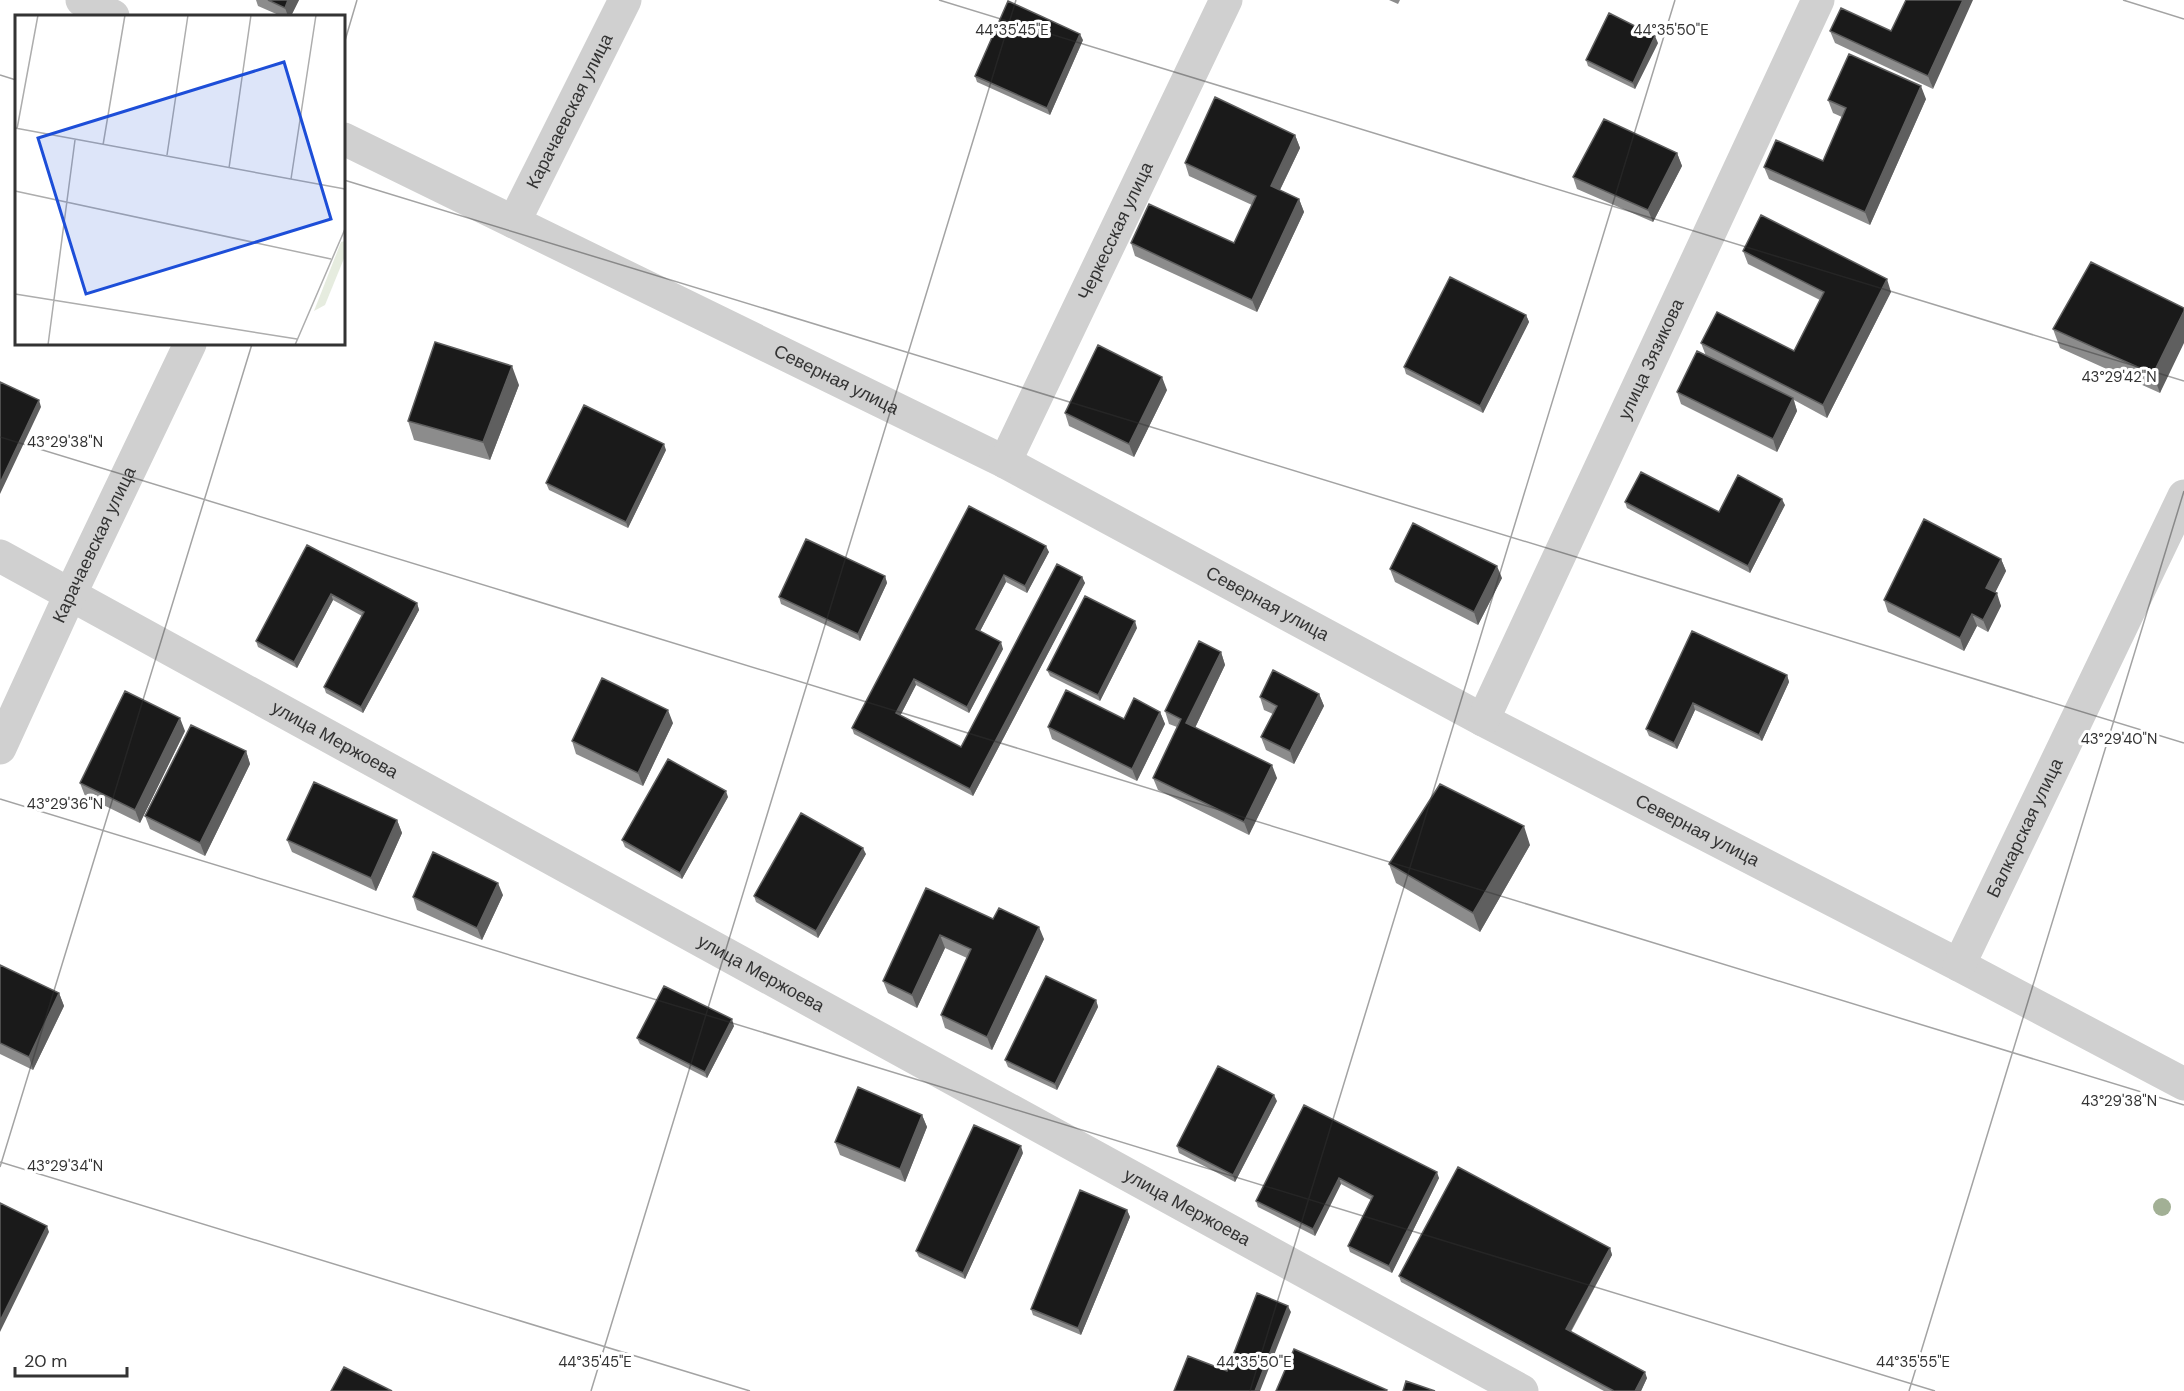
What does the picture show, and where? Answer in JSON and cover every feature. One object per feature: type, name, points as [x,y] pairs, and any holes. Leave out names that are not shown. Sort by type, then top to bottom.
[{"type":"street","points":[[82,0],[111,15]]},
{"type":"street","name":"Карачаевская улица","points":[[514,222],[625,0]]},
{"type":"street","name":"Черкесская улица","points":[[1005,462],[1226,0]]},
{"type":"street","name":"улица Зязикова","points":[[1483,720],[1818,0]]},
{"type":"street","name":"Северная улица","points":[[345,139],[1005,462],[1483,720],[1959,965],[2184,1084]]},
{"type":"street","name":"Карачаевская улица","points":[[0,748],[190,345]]},
{"type":"street","name":"Балкарская улица","points":[[1959,965],[2184,496]]},
{"type":"street","name":"улица Мержоева","points":[[0,556],[1522,1391]]},
{"type":"building","points":[[268,0],[288,0],[285,8]]},
{"type":"building","points":[[1906,0],[1963,0],[1928,76],[1830,31],[1841,8],[1891,31]]},
{"type":"building","points":[[1008,1],[1080,34],[1047,108],[975,76]]},
{"type":"building","points":[[1609,13],[1655,36],[1633,83],[1586,60]]},
{"type":"building","points":[[1849,54],[1921,86],[1865,212],[1764,167],[1776,140],[1823,161],[1846,108],[1828,100]]},
{"type":"building","points":[[1215,97],[1295,135],[1271,186],[1299,199],[1252,300],[1131,243],[1149,204],[1234,243],[1256,196],[1185,163]]},
{"type":"building","points":[[1604,119],[1677,153],[1648,210],[1573,177]]},
{"type":"building","points":[[1761,215],[1887,279],[1823,405],[1701,343],[1717,312],[1794,351],[1824,292],[1743,251]]},
{"type":"building","points":[[2091,262],[2184,308],[2153,374],[2053,329]]},
{"type":"building","points":[[1450,277],[1526,315],[1480,406],[1404,367]]},
{"type":"building","points":[[435,342],[512,366],[483,442],[408,421]]},
{"type":"building","points":[[1098,345],[1162,377],[1129,444],[1065,413]]},
{"type":"building","points":[[1697,351],[1793,398],[1773,439],[1677,392]]},
{"type":"building","points":[[0,382],[39,400],[0,483]]},
{"type":"building","points":[[584,405],[664,444],[626,522],[546,483]]},
{"type":"building","points":[[1641,472],[1719,512],[1738,475],[1782,499],[1748,566],[1625,502]]},
{"type":"building","points":[[969,506],[1046,546],[1025,586],[1004,575],[976,629],[1001,642],[967,707],[914,679],[896,713],[961,747],[1057,564],[1082,577],[970,789],[852,728]]},
{"type":"building","points":[[1924,519],[2001,559],[1986,588],[1997,593],[1983,620],[1972,614],[1960,638],[1884,600]]},
{"type":"building","points":[[1413,523],[1497,566],[1474,612],[1390,569]]},
{"type":"building","points":[[806,539],[885,576],[858,634],[779,597]]},
{"type":"building","points":[[307,545],[417,603],[361,707],[324,687],[364,612],[331,594],[294,662],[256,641]]},
{"type":"building","points":[[1085,596],[1135,621],[1098,695],[1047,670]]},
{"type":"building","points":[[1692,631],[1787,675],[1759,735],[1693,703],[1674,743],[1646,729]]},
{"type":"building","points":[[1199,641],[1221,652],[1186,723],[1272,765],[1244,822],[1153,778],[1181,719],[1165,711]]},
{"type":"building","points":[[1273,670],[1319,694],[1290,751],[1261,737],[1277,706],[1260,697]]},
{"type":"building","points":[[602,678],[668,710],[638,773],[572,741]]},
{"type":"building","points":[[1066,690],[1124,719],[1134,698],[1160,712],[1132,769],[1048,727]]},
{"type":"building","points":[[125,691],[180,718],[135,810],[80,783]]},
{"type":"building","points":[[191,725],[246,751],[200,843],[145,816]]},
{"type":"building","points":[[668,759],[726,791],[680,873],[622,840]]},
{"type":"building","points":[[314,782],[397,820],[371,878],[287,840]]},
{"type":"building","points":[[1440,784],[1524,826],[1473,913],[1389,864]]},
{"type":"building","points":[[801,813],[863,848],[816,931],[754,896]]},
{"type":"building","points":[[433,852],[498,883],[477,928],[413,897]]},
{"type":"building","points":[[926,888],[993,919],[999,908],[1039,927],[987,1037],[941,1015],[971,949],[940,935],[912,995],[883,981]]},
{"type":"building","points":[[0,965],[59,993],[29,1057],[0,1043]]},
{"type":"building","points":[[1046,976],[1096,1000],[1055,1084],[1005,1060]]},
{"type":"building","points":[[664,986],[732,1019],[705,1072],[637,1038]]},
{"type":"building","points":[[1218,1066],[1274,1095],[1233,1175],[1177,1146]]},
{"type":"building","points":[[858,1087],[922,1115],[900,1169],[835,1142]]},
{"type":"building","points":[[1304,1105],[1437,1172],[1389,1266],[1348,1246],[1373,1196],[1339,1178],[1313,1229],[1256,1201]]},
{"type":"building","points":[[974,1125],[1021,1146],[963,1273],[916,1251]]},
{"type":"building","points":[[1458,1167],[1610,1248],[1566,1329],[1645,1372],[1635,1391],[1614,1391],[1399,1276]]},
{"type":"building","points":[[1080,1190],[1127,1210],[1078,1328],[1031,1309]]},
{"type":"building","points":[[0,1203],[47,1226],[0,1321]]},
{"type":"building","points":[[1257,1293],[1288,1306],[1255,1391],[1174,1391],[1188,1356],[1227,1371]]},
{"type":"building","points":[[1294,1349],[1387,1390],[1276,1391]]},
{"type":"building","points":[[344,1367],[392,1391],[331,1391]]},
{"type":"building","points":[[1406,1381],[1435,1391],[1403,1391]]}]
